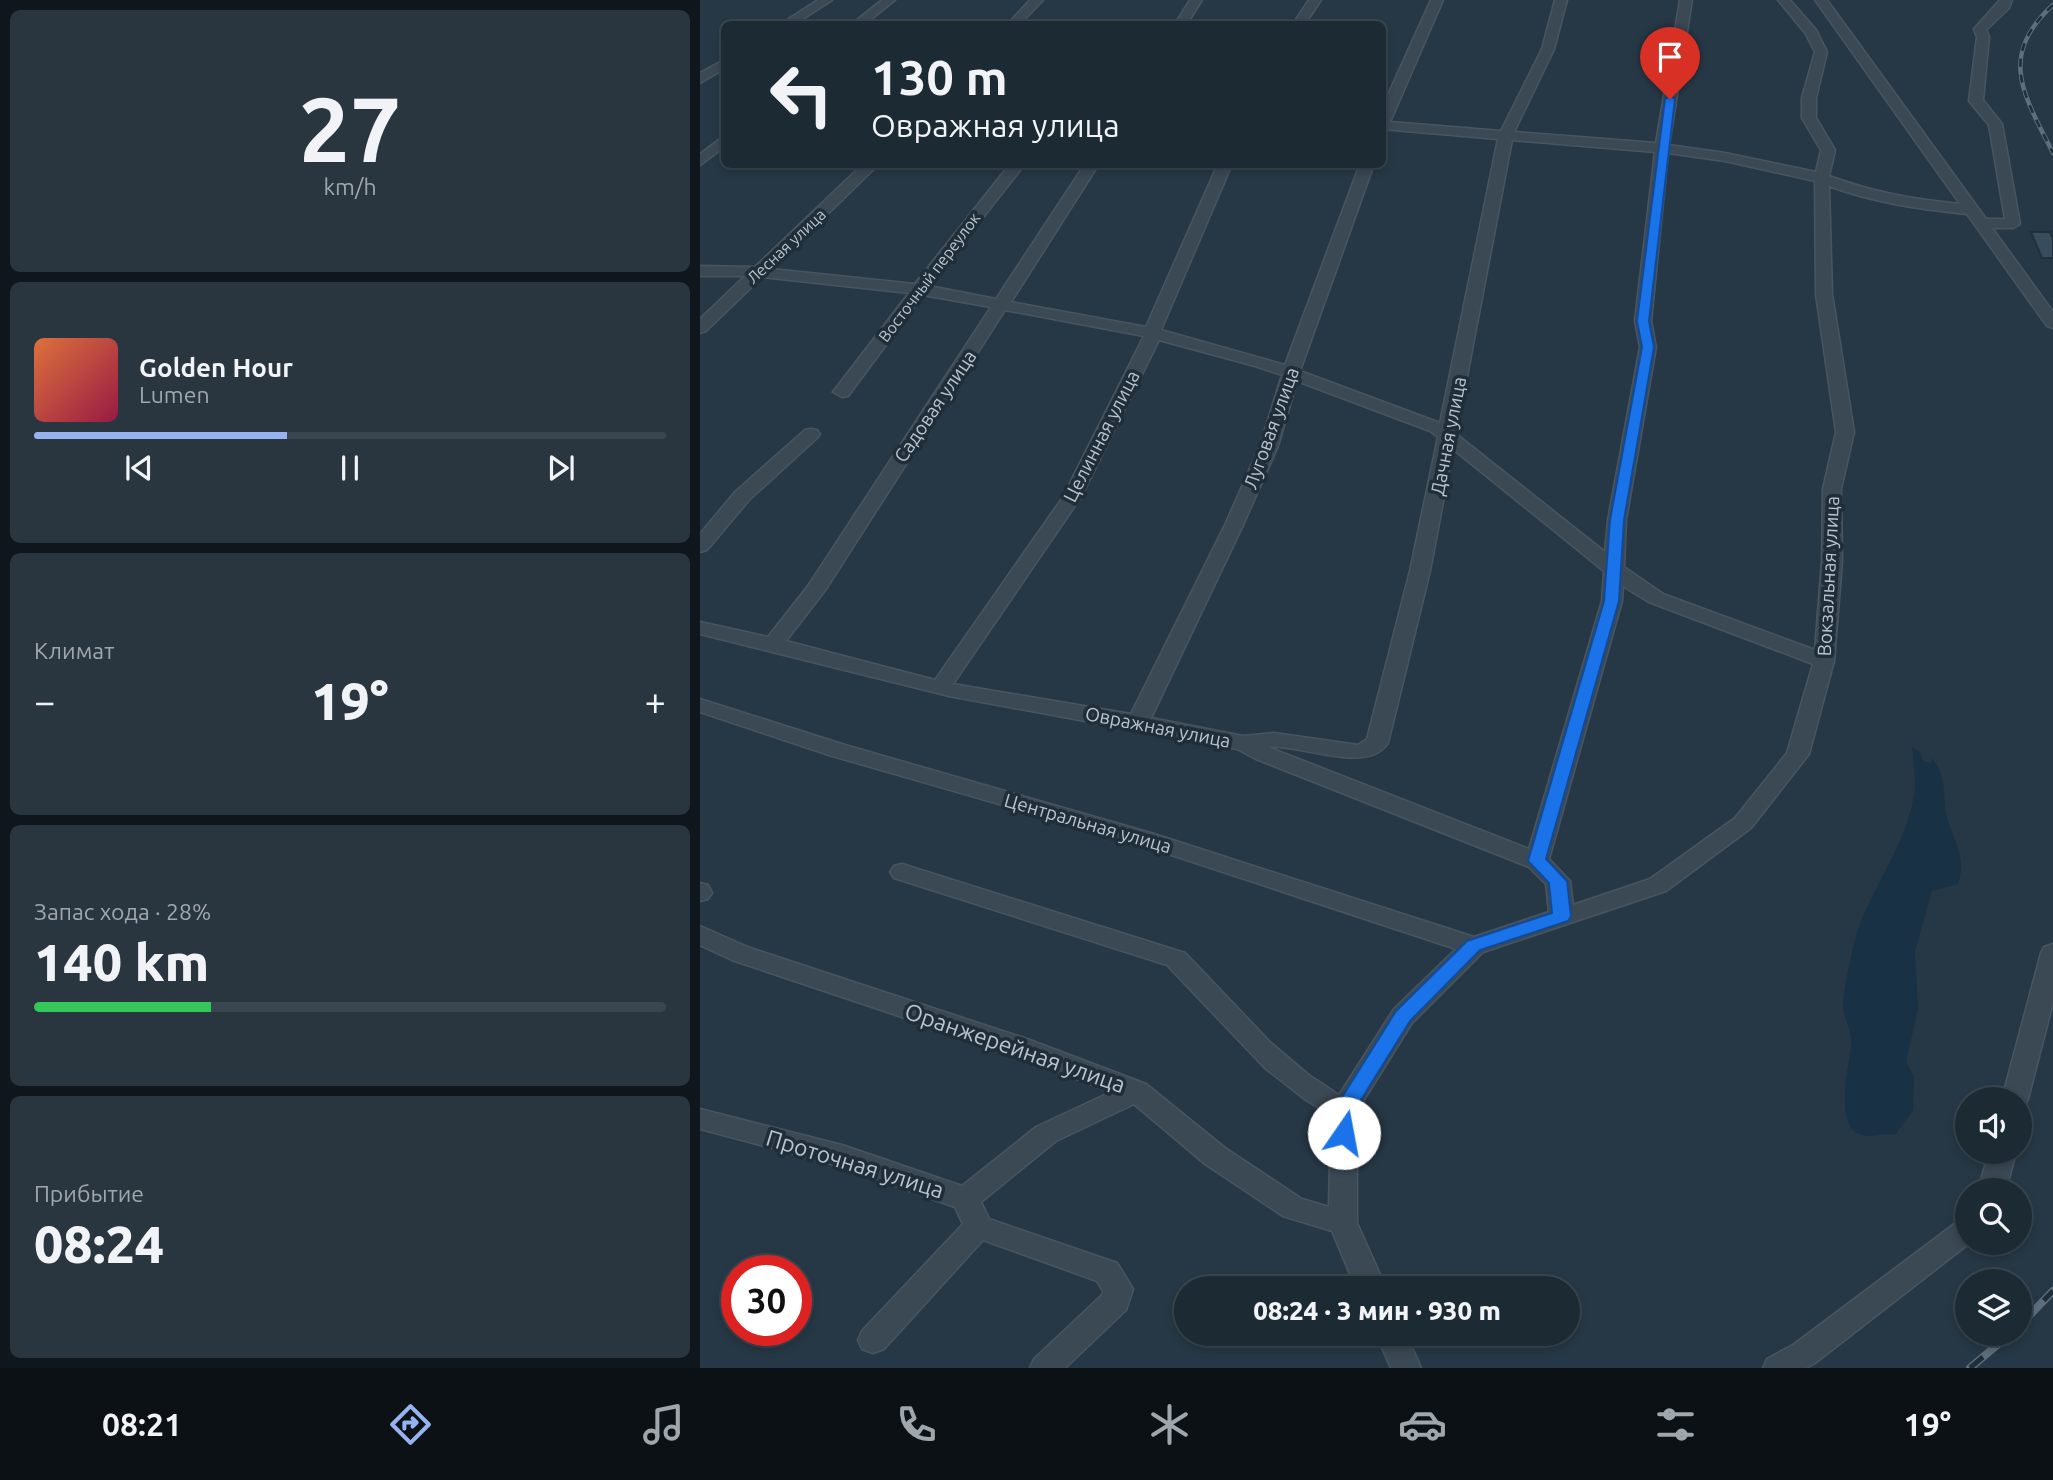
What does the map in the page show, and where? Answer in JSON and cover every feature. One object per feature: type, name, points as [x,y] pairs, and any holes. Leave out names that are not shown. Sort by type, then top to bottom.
[{"type":"street","points":[[792,21],[826,0]]},
{"type":"street","points":[[863,21],[889,0]]},
{"type":"street","points":[[1017,21],[1037,0]]},
{"type":"street","points":[[1183,21],[1196,0]]},
{"type":"street","points":[[1301,21],[1315,0]]},
{"type":"street","points":[[1386,116],[1437,0]]},
{"type":"street","name":"Дачная улица","points":[[1243,743],[1274,740],[1361,752],[1377,743],[1420,571],[1506,134],[1548,49],[1561,0]]},
{"type":"street","points":[[1537,861],[1612,601],[1617,520],[1648,347],[1643,321],[1662,148],[1686,0]]},
{"type":"street","name":"Вокзальная улица","points":[[1344,1110],[1403,1016],[1474,946],[1658,885],[1742,823],[1798,754],[1824,661],[1832,562],[1832,489],[1845,432],[1824,295],[1823,189],[1828,150],[1809,118],[1821,52],[1812,33],[1784,0]]},
{"type":"street","points":[[1821,0],[2053,323]]},
{"type":"street","points":[[1386,125],[1662,148],[1725,158],[1823,189],[1847,194],[1865,194],[2013,224],[1994,124],[1986,116],[1986,110],[1976,101],[1983,37],[1980,29],[2005,5],[2006,0]]},
{"type":"street","points":[[700,79],[721,66]]},
{"type":"street","points":[[700,161],[721,142]]},
{"type":"street","name":"Лесная улица","points":[[700,328],[868,168]]},
{"type":"street","name":"Восточный переулок","points":[[842,392],[918,289],[1015,168]]},
{"type":"street","name":"Садовая улица","points":[[772,644],[816,589],[1089,168]]},
{"type":"street","name":"Целинная улица","points":[[941,687],[1072,496],[1153,333],[1223,168]]},
{"type":"street","name":"Луговая улица","points":[[1138,722],[1264,457],[1291,373],[1366,168]]},
{"type":"street","points":[[700,271],[757,272],[918,289],[1153,333],[1291,373],[1424,420],[1656,598],[1824,661]]},
{"type":"street","points":[[700,545],[742,496],[811,434]]},
{"type":"street","name":"Овражная улица","points":[[700,628],[941,687],[1243,743],[1264,754],[1537,861],[1558,881],[1562,916]]},
{"type":"street","name":"Центральная улица","points":[[700,705],[837,750],[1146,839],[1474,946]]},
{"type":"street","points":[[902,872],[1176,959],[1191,970],[1247,1035],[1315,1096],[1344,1110],[1343,1223],[1366,1276]]},
{"type":"street","name":"Оранжерейная улица","points":[[700,935],[741,954],[1018,1046],[1137,1091],[1215,1156],[1293,1208],[1343,1223]]},
{"type":"street","points":[[2018,1087],[2053,953]]},
{"type":"street","points":[[966,1199],[1046,1134],[1137,1091]]},
{"type":"street","name":"Проточная улица","points":[[700,1119],[842,1156],[966,1199],[978,1227]]},
{"type":"street","points":[[873,1340],[978,1227],[1107,1272],[1118,1289],[1116,1301],[1045,1368]]},
{"type":"street","points":[[1778,1368],[1804,1354],[1955,1239]]},
{"type":"street","points":[[1396,1346],[1406,1368]]},
{"type":"water","points":[[1912,747],[1920,752],[1923,761],[1931,763],[1931,758],[1937,764],[1944,788],[1946,812],[1961,858],[1961,866],[1958,884],[1932,891],[1915,951],[1918,1009],[1906,1062],[1914,1077],[1913,1110],[1895,1135],[1869,1136],[1854,1131],[1846,1114],[1845,1091],[1851,1042],[1843,1001],[1858,929],[1900,840],[1912,804],[1915,785]]},
{"type":"building","points":[[2031,232],[2050,232],[2053,239],[2053,258],[2042,258]]},
{"type":"railway","points":[[2053,5],[2025,41],[2021,59],[2025,94],[2053,153]]},
{"type":"railway","points":[[2032,1313],[2053,1291]]},
{"type":"railway","points":[[1970,1368],[1996,1346]]},
{"type":"route","points":[[1344,1133],[1344,1110],[1403,1016],[1474,946],[1562,916],[1558,881],[1537,861],[1612,601],[1617,520],[1648,347],[1643,321],[1670,99]]}]
